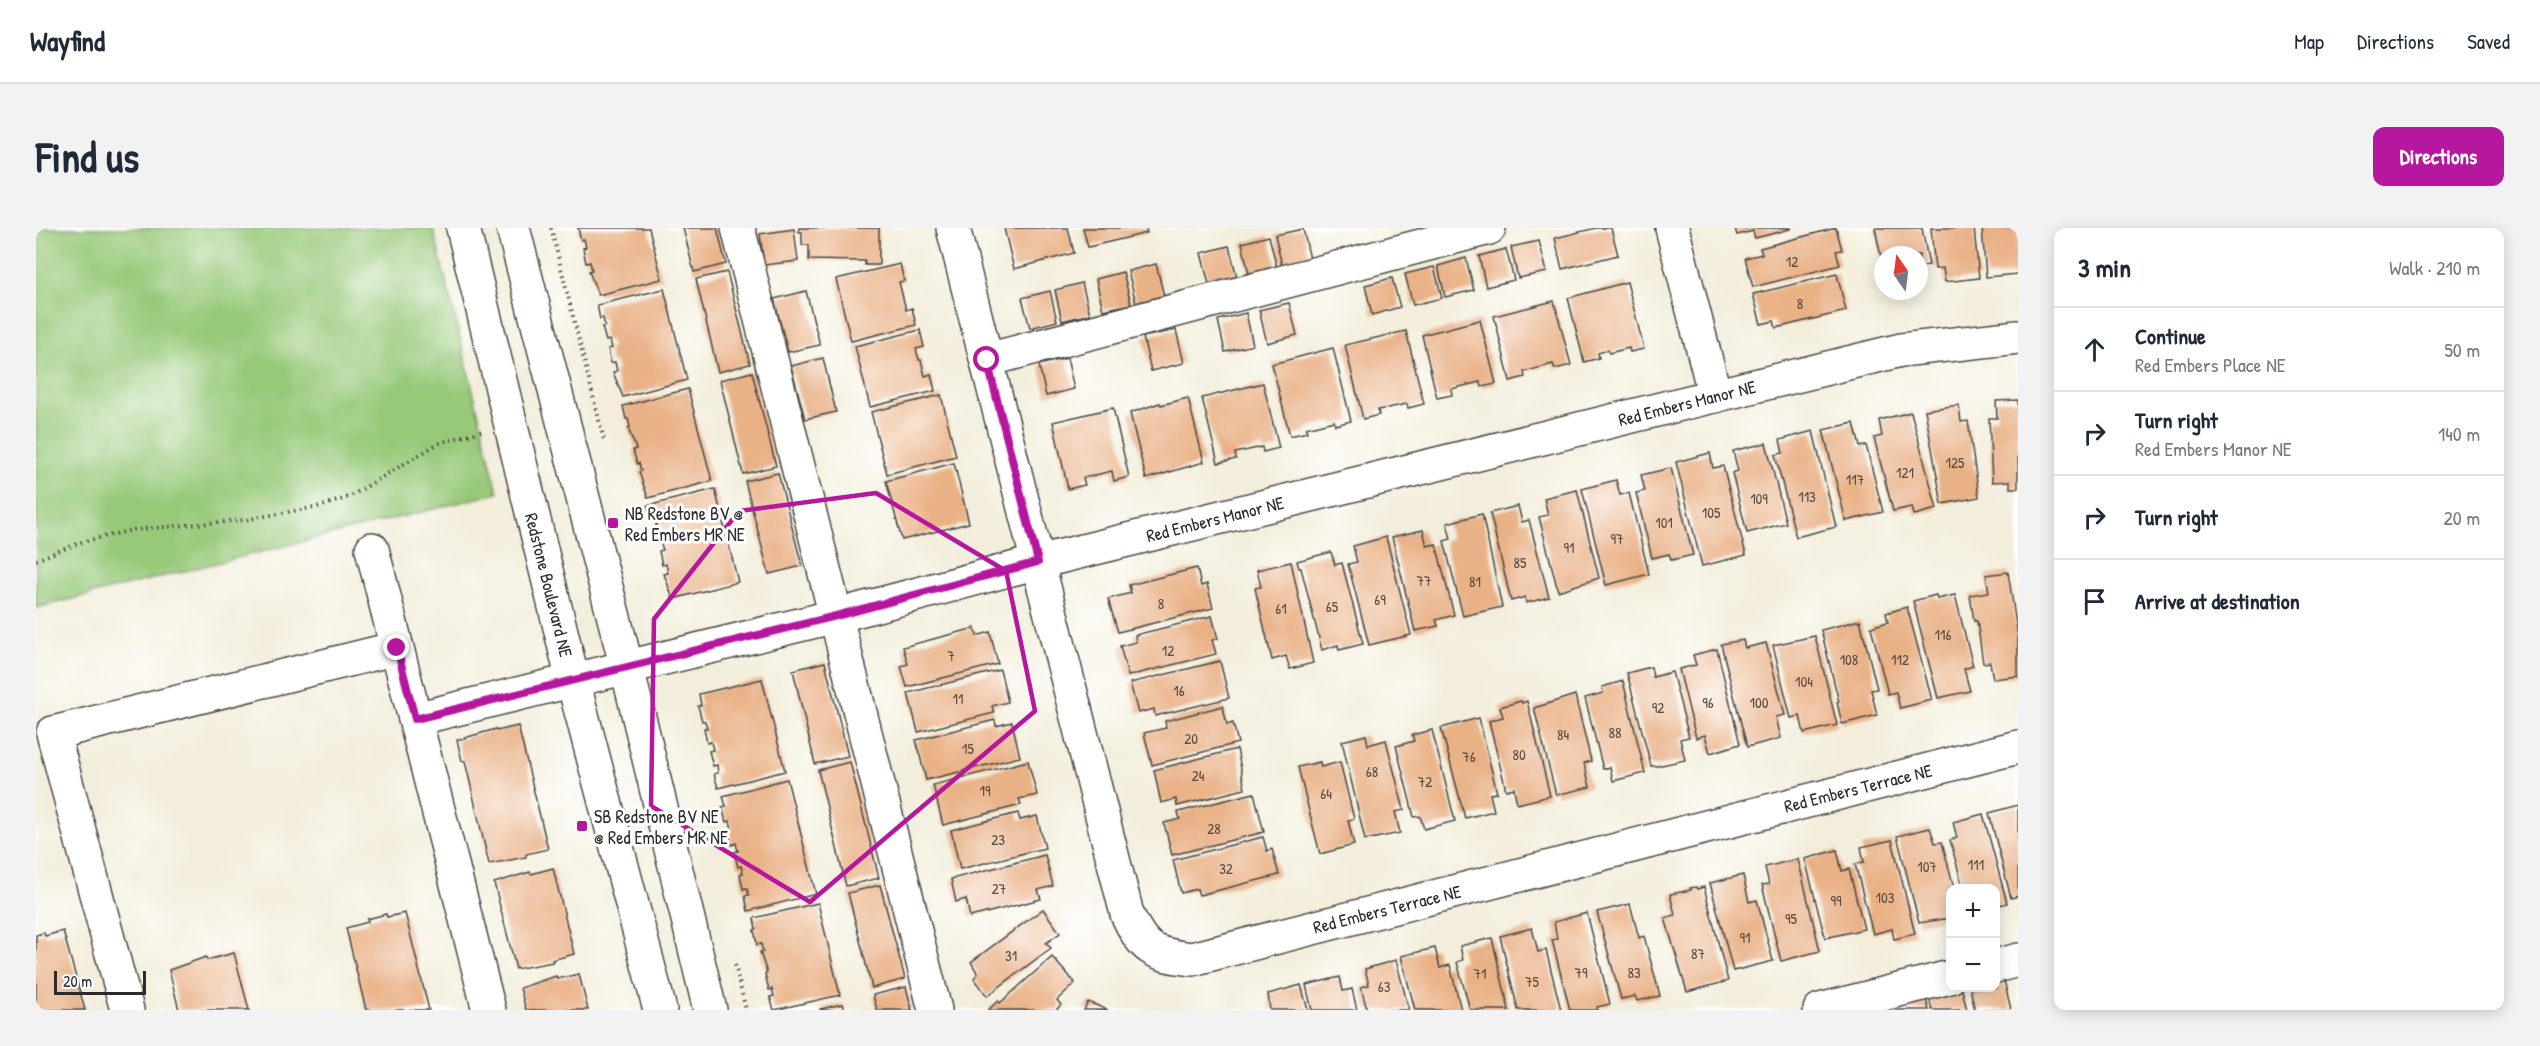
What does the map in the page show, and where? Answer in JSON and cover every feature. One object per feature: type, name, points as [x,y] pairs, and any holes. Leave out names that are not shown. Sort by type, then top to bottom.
[{"type":"street","name":"Redstone Boulevard NE","points":[[463,228],[573,681],[660,1010]]},
{"type":"street","points":[[513,228],[627,668],[710,1010]]},
{"type":"street","points":[[738,228],[935,1010]]},
{"type":"street","name":"Red Embers Terrace NE","points":[[953,228],[1127,914],[1139,940],[1155,951],[1192,959],[2018,747]]},
{"type":"street","points":[[987,360],[1489,228]]},
{"type":"street","points":[[1672,228],[1715,396]]},
{"type":"street","name":"Red Embers Manor NE","points":[[415,719],[836,616],[1038,562],[1901,350],[2018,337]]},
{"type":"street","points":[[372,549],[489,1010]]},
{"type":"street","points":[[127,1010],[44,735],[397,648]]},
{"type":"street","points":[[2000,965],[2018,960]]},
{"type":"street","points":[[1820,1010],[1946,978]]},
{"type":"path","points":[[36,560],[82,543],[132,530],[244,520],[322,506],[349,497],[439,443],[486,430]]},
{"type":"highlighted area","points":[[876,493],[1006,571],[1035,711],[810,902],[651,806],[654,619],[739,511]]},
{"type":"green space","points":[[36,228],[433,228],[498,493],[36,608]]},
{"type":"building","points":[[578,228],[649,228],[662,279],[598,295],[589,271],[592,270],[590,262],[586,263],[584,239],[581,240]]},
{"type":"building","points":[[683,228],[717,228],[726,264],[694,272]]},
{"type":"building","points":[[799,228],[879,228],[879,265],[865,265],[865,261],[809,260],[809,245],[802,245],[802,232],[799,232]]},
{"type":"building","points":[[1004,228],[1068,228],[1074,253],[1014,269]]},
{"type":"building","points":[[1083,228],[1146,228],[1147,233],[1088,247]]},
{"type":"building","points":[[1596,228],[1611,228],[1618,255],[1562,269],[1555,238]]},
{"type":"building","points":[[1735,228],[1791,229],[1755,238],[1753,231],[1737,235]]},
{"type":"building","points":[[1836,228],[1842,250],[1836,251],[1840,265],[1753,287],[1745,258],[1762,254],[1760,248]]},
{"type":"building","points":[[1875,228],[1922,228],[1925,246],[1879,246]]},
{"type":"building","points":[[1931,228],[1974,228],[1979,278],[1945,282],[1943,268],[1935,269]]},
{"type":"building","points":[[1982,228],[2018,228],[2018,274],[1986,277]]},
{"type":"building","points":[[794,229],[798,261],[764,265],[760,234]]},
{"type":"building","points":[[1303,229],[1310,259],[1282,266],[1275,235]]},
{"type":"building","points":[[1269,236],[1277,268],[1249,274],[1242,243]]},
{"type":"building","points":[[1539,241],[1547,272],[1518,278],[1511,247]]},
{"type":"building","points":[[1229,246],[1237,277],[1209,284],[1201,253]]},
{"type":"building","points":[[1506,249],[1514,280],[1486,287],[1479,256]]},
{"type":"building","points":[[1466,258],[1474,290],[1445,297],[1438,266]]},
{"type":"building","points":[[900,264],[904,281],[899,282],[906,310],[912,308],[916,325],[851,341],[836,279]]},
{"type":"building","points":[[1156,264],[1164,296],[1136,303],[1128,271]]},
{"type":"building","points":[[1434,267],[1442,298],[1413,305],[1405,274]]},
{"type":"building","points":[[727,272],[750,364],[718,372],[696,279]]},
{"type":"building","points":[[1123,272],[1131,304],[1103,310],[1096,279]]},
{"type":"building","points":[[1837,274],[1846,311],[1776,328],[1774,321],[1761,324],[1753,294]]},
{"type":"building","points":[[1392,278],[1400,307],[1372,315],[1365,285]]},
{"type":"building","points":[[1627,282],[1644,349],[1630,352],[1629,348],[1609,353],[1608,350],[1598,353],[1599,358],[1584,362],[1568,298]]},
{"type":"building","points":[[1082,283],[1090,314],[1062,321],[1055,290]]},
{"type":"building","points":[[664,289],[687,380],[623,397],[613,372],[617,371],[615,362],[611,363],[608,349],[612,348],[610,340],[606,341],[602,327],[605,326],[603,318],[600,319],[597,305]]},
{"type":"building","points":[[806,291],[820,345],[788,352],[774,299]]},
{"type":"building","points":[[1050,291],[1057,321],[1030,328],[1022,298]]},
{"type":"building","points":[[1554,301],[1571,365],[1555,369],[1553,364],[1524,372],[1525,377],[1510,381],[1494,316]]},
{"type":"building","points":[[1289,303],[1297,335],[1267,343],[1259,310]]},
{"type":"building","points":[[1246,313],[1253,345],[1225,352],[1218,320]]},
{"type":"building","points":[[1480,320],[1496,384],[1482,387],[1480,382],[1451,389],[1452,395],[1437,398],[1422,335]]},
{"type":"building","points":[[920,330],[924,347],[916,349],[925,376],[931,374],[935,391],[870,407],[855,346]]},
{"type":"building","points":[[1176,330],[1184,363],[1151,371],[1143,337]]},
{"type":"building","points":[[1406,331],[1424,404],[1408,408],[1407,404],[1378,410],[1379,415],[1363,419],[1345,345]]},
{"type":"building","points":[[1333,348],[1351,421],[1335,425],[1334,421],[1306,428],[1307,432],[1290,436],[1272,364]]},
{"type":"building","points":[[823,358],[836,412],[805,419],[791,366]]},
{"type":"building","points":[[1067,358],[1074,389],[1046,396],[1039,365]]},
{"type":"building","points":[[752,372],[776,466],[743,474],[720,380]]},
{"type":"building","points":[[1263,383],[1279,448],[1263,452],[1262,447],[1235,453],[1236,459],[1218,463],[1202,398]]},
{"type":"building","points":[[688,389],[712,481],[648,498],[639,472],[641,471],[639,463],[637,464],[633,450],[636,449],[623,406]]},
{"type":"building","points":[[941,395],[956,456],[887,474],[871,412]]},
{"type":"building","points":[[1188,398],[1204,462],[1146,479],[1130,413],[1160,403],[1161,405]]},
{"type":"building","points":[[2018,400],[2018,488],[2010,488],[2010,481],[1992,482],[1989,418],[1997,418],[1996,401]]},
{"type":"building","points":[[1959,405],[1961,422],[1968,421],[1979,497],[1942,504],[1925,410]]},
{"type":"building","points":[[1113,408],[1129,477],[1114,481],[1112,471],[1083,478],[1085,485],[1068,489],[1053,422]]},
{"type":"building","points":[[1911,412],[1937,509],[1914,515],[1912,507],[1893,511],[1874,438],[1882,436],[1879,420]]},
{"type":"building","points":[[1854,423],[1860,447],[1866,445],[1883,512],[1846,521],[1823,430]]},
{"type":"building","points":[[1813,431],[1836,527],[1796,537],[1775,455],[1783,453],[1780,440]]},
{"type":"building","points":[[1766,443],[1786,523],[1747,533],[1732,473],[1738,471],[1733,451]]},
{"type":"building","points":[[1710,453],[1713,468],[1723,466],[1746,555],[1702,566],[1676,462]]},
{"type":"building","points":[[954,463],[969,523],[902,540],[886,481]]},
{"type":"building","points":[[1671,468],[1693,555],[1671,560],[1669,554],[1652,558],[1636,493],[1645,491],[1641,475]]},
{"type":"building","points":[[778,473],[802,566],[769,574],[745,481]]},
{"type":"building","points":[[1616,480],[1620,495],[1629,493],[1649,574],[1606,585],[1582,489]]},
{"type":"building","points":[[715,489],[738,582],[673,599],[664,574],[668,573],[666,564],[662,565],[659,551],[663,550],[660,541],[656,542],[653,529],[657,528],[655,520],[651,521],[647,506]]},
{"type":"building","points":[[1577,490],[1599,578],[1558,591],[1539,517],[1548,515],[1544,498]]},
{"type":"building","points":[[1518,506],[1522,522],[1529,520],[1549,597],[1526,603],[1525,597],[1511,601],[1490,513]]},
{"type":"building","points":[[1482,514],[1502,607],[1463,616],[1444,541],[1451,539],[1447,523]]},
{"type":"building","points":[[1423,530],[1427,546],[1436,544],[1454,615],[1436,620],[1438,626],[1415,631],[1392,537]]},
{"type":"building","points":[[1386,537],[1411,635],[1369,645],[1348,564],[1357,562],[1353,546]]},
{"type":"building","points":[[1331,552],[1335,565],[1342,563],[1363,644],[1339,650],[1338,645],[1322,650],[1301,568],[1297,561]]},
{"type":"building","points":[[1291,562],[1313,663],[1290,669],[1286,656],[1272,660],[1255,588],[1261,587],[1257,570]]},
{"type":"building","points":[[1197,568],[1201,586],[1207,584],[1213,608],[1118,632],[1108,599],[1131,593],[1129,585]]},
{"type":"building","points":[[2008,572],[2018,637],[2018,676],[1993,679],[1990,662],[1983,663],[1977,621],[1974,621],[1970,595],[1989,592],[1986,575]]},
{"type":"building","points":[[1936,595],[1937,599],[1955,595],[1973,666],[1964,669],[1970,691],[1938,698],[1913,601]]},
{"type":"building","points":[[1907,607],[1932,700],[1900,708],[1896,692],[1888,694],[1871,627],[1888,622],[1886,613]]},
{"type":"building","points":[[1212,616],[1218,639],[1212,640],[1216,654],[1128,676],[1120,646],[1136,642],[1135,635]]},
{"type":"building","points":[[1860,620],[1877,689],[1871,690],[1877,715],[1842,724],[1837,702],[1839,702],[1821,630]]},
{"type":"building","points":[[975,628],[977,636],[990,632],[998,664],[907,687],[901,666],[908,664],[903,647]]},
{"type":"building","points":[[1815,636],[1837,725],[1804,733],[1800,716],[1791,718],[1773,645]]},
{"type":"building","points":[[1743,640],[1745,648],[1766,643],[1785,715],[1776,717],[1781,738],[1747,747],[1721,644]]},
{"type":"building","points":[[1717,649],[1740,744],[1710,753],[1705,735],[1696,738],[1679,669],[1696,665],[1693,655]]},
{"type":"building","points":[[1220,661],[1229,698],[1155,716],[1154,709],[1138,713],[1130,683]]},
{"type":"building","points":[[825,662],[848,756],[815,764],[793,670]]},
{"type":"building","points":[[1651,667],[1653,677],[1672,672],[1689,737],[1680,739],[1685,760],[1657,766],[1651,766],[1627,673]]},
{"type":"building","points":[[1000,670],[1008,702],[992,706],[994,713],[918,732],[908,693]]},
{"type":"building","points":[[762,679],[785,771],[718,788],[714,774],[718,773],[717,765],[713,766],[709,751],[713,750],[711,742],[707,743],[704,728],[707,728],[705,721],[702,721],[698,706],[701,705],[699,694]]},
{"type":"building","points":[[1623,681],[1645,773],[1613,781],[1610,767],[1603,769],[1585,698],[1603,693],[1602,687]]},
{"type":"building","points":[[1575,695],[1591,761],[1584,763],[1590,787],[1556,795],[1534,708]]},
{"type":"building","points":[[1521,701],[1522,703],[1527,701],[1550,796],[1517,804],[1514,788],[1506,790],[1489,721],[1503,717],[1500,707]]},
{"type":"building","points":[[1223,706],[1227,725],[1233,723],[1238,743],[1152,765],[1144,733],[1166,728],[1165,721]]},
{"type":"building","points":[[1479,718],[1497,793],[1490,794],[1494,811],[1465,818],[1441,728]]},
{"type":"building","points":[[995,720],[996,726],[1012,722],[1020,757],[926,780],[916,740]]},
{"type":"building","points":[[518,726],[548,849],[526,854],[526,857],[489,864],[465,761],[462,761],[457,740],[496,729],[497,731]]},
{"type":"building","points":[[1432,730],[1455,821],[1424,829],[1420,816],[1414,817],[1396,746],[1414,741],[1412,735]]},
{"type":"building","points":[[1366,735],[1368,745],[1386,740],[1404,810],[1395,812],[1400,833],[1365,840],[1342,741]]},
{"type":"building","points":[[1237,749],[1245,789],[1177,806],[1176,799],[1161,803],[1154,770]]},
{"type":"building","points":[[1028,761],[1037,795],[1019,799],[1021,805],[943,825],[933,785]]},
{"type":"building","points":[[850,762],[879,878],[846,886],[818,770]]},
{"type":"building","points":[[1320,762],[1321,767],[1340,762],[1354,819],[1348,820],[1354,845],[1320,854],[1298,767]]},
{"type":"building","points":[[787,779],[816,894],[748,911],[745,896],[749,895],[747,888],[743,889],[740,874],[743,873],[741,866],[738,867],[734,852],[738,851],[736,843],[732,845],[728,830],[732,829],[730,821],[726,822],[722,807],[726,806],[723,796]]},
{"type":"building","points":[[1254,793],[1264,832],[1172,855],[1164,823],[1180,819],[1178,812]]},
{"type":"building","points":[[2018,805],[2018,896],[2011,898],[1989,813]]},
{"type":"building","points":[[1018,813],[1020,820],[1037,816],[1045,848],[960,869],[951,830]]},
{"type":"building","points":[[1983,814],[2007,903],[2000,905],[2000,884],[1962,884],[1950,840],[1957,838],[1953,822]]},
{"type":"building","points":[[1930,828],[1935,843],[1942,842],[1953,884],[1946,884],[1946,919],[1919,923],[1897,836]]},
{"type":"building","points":[[1263,837],[1267,851],[1272,849],[1279,875],[1199,895],[1197,889],[1181,893],[1173,860]]},
{"type":"building","points":[[1892,840],[1915,934],[1894,939],[1892,929],[1873,934],[1855,864],[1864,862],[1861,847]]},
{"type":"building","points":[[1837,850],[1842,871],[1849,869],[1864,929],[1825,938],[1805,859]]},
{"type":"building","points":[[1045,855],[1053,886],[1038,890],[1041,899],[970,917],[966,899],[956,902],[951,879]]},
{"type":"building","points":[[1798,859],[1820,951],[1781,961],[1762,885],[1769,884],[1765,867]]},
{"type":"building","points":[[553,868],[574,954],[552,960],[553,962],[516,969],[494,883]]},
{"type":"building","points":[[1743,875],[1749,902],[1757,900],[1773,961],[1733,971],[1710,883]]},
{"type":"building","points":[[880,885],[905,979],[872,988],[848,893]]},
{"type":"building","points":[[1696,887],[1697,889],[1704,887],[1728,981],[1687,992],[1665,918],[1675,915],[1670,894]]},
{"type":"building","points":[[818,903],[840,995],[774,1010],[770,997],[774,996],[772,989],[769,990],[765,974],[767,973],[760,952],[763,952],[761,944],[757,945],[754,918]]},
{"type":"building","points":[[1630,904],[1639,938],[1644,936],[1660,996],[1637,1001],[1635,996],[1621,999],[1597,912]]},
{"type":"building","points":[[1043,909],[1060,933],[1046,943],[1051,948],[987,996],[974,978],[978,974],[971,962]]},
{"type":"building","points":[[405,913],[429,1010],[366,1010],[346,928],[386,914],[387,917]]},
{"type":"building","points":[[1587,913],[1610,1004],[1597,1007],[1598,1010],[1570,1010],[1552,940],[1557,939],[1554,922]]},
{"type":"building","points":[[1532,928],[1538,952],[1546,950],[1561,1010],[1518,1010],[1500,936]]},
{"type":"building","points":[[63,931],[85,1010],[36,1010],[36,935],[44,933],[45,936]]},
{"type":"building","points":[[1492,938],[1509,1010],[1470,1010],[1457,962],[1463,960],[1460,946]]},
{"type":"building","points":[[1435,948],[1440,968],[1450,965],[1461,1010],[1415,1010],[1401,956]]},
{"type":"building","points":[[234,953],[249,1010],[179,1010],[169,970],[206,957],[207,960]]},
{"type":"building","points":[[1052,957],[1075,983],[1057,1000],[1061,1005],[1056,1010],[988,1010],[998,1001],[1000,1003]]},
{"type":"building","points":[[1396,960],[1409,1010],[1367,1010],[1361,987],[1369,985],[1365,969]]},
{"type":"building","points":[[579,974],[588,1010],[526,1010],[520,988],[556,976],[557,979]]},
{"type":"building","points":[[1340,977],[1343,991],[1352,989],[1357,1010],[1312,1010],[1306,985]]},
{"type":"building","points":[[2004,980],[2011,1010],[1975,1010],[1971,992],[2000,992],[2000,981]]},
{"type":"building","points":[[1301,985],[1308,1010],[1270,1010],[1268,994]]},
{"type":"building","points":[[906,987],[912,1010],[877,1010],[873,995]]},
{"type":"building","points":[[1962,992],[1967,1010],[1932,1010],[1929,998]]},
{"type":"building","points":[[1926,999],[1929,1010],[1895,1010],[1895,1007]]},
{"type":"building","points":[[1088,1002],[1108,1010],[1084,1010]]},
{"type":"building","points":[[843,1004],[845,1010],[820,1010],[820,1009]]},
{"type":"place","name":"NB Redstone BV @ Red Embers MR NE","points":[[613,523]]},
{"type":"place","name":"SB Redstone BV NE @ Red Embers MR NE","points":[[582,826]]},
{"type":"route","points":[[397,648],[415,719],[836,616],[1038,562],[987,360]]}]
